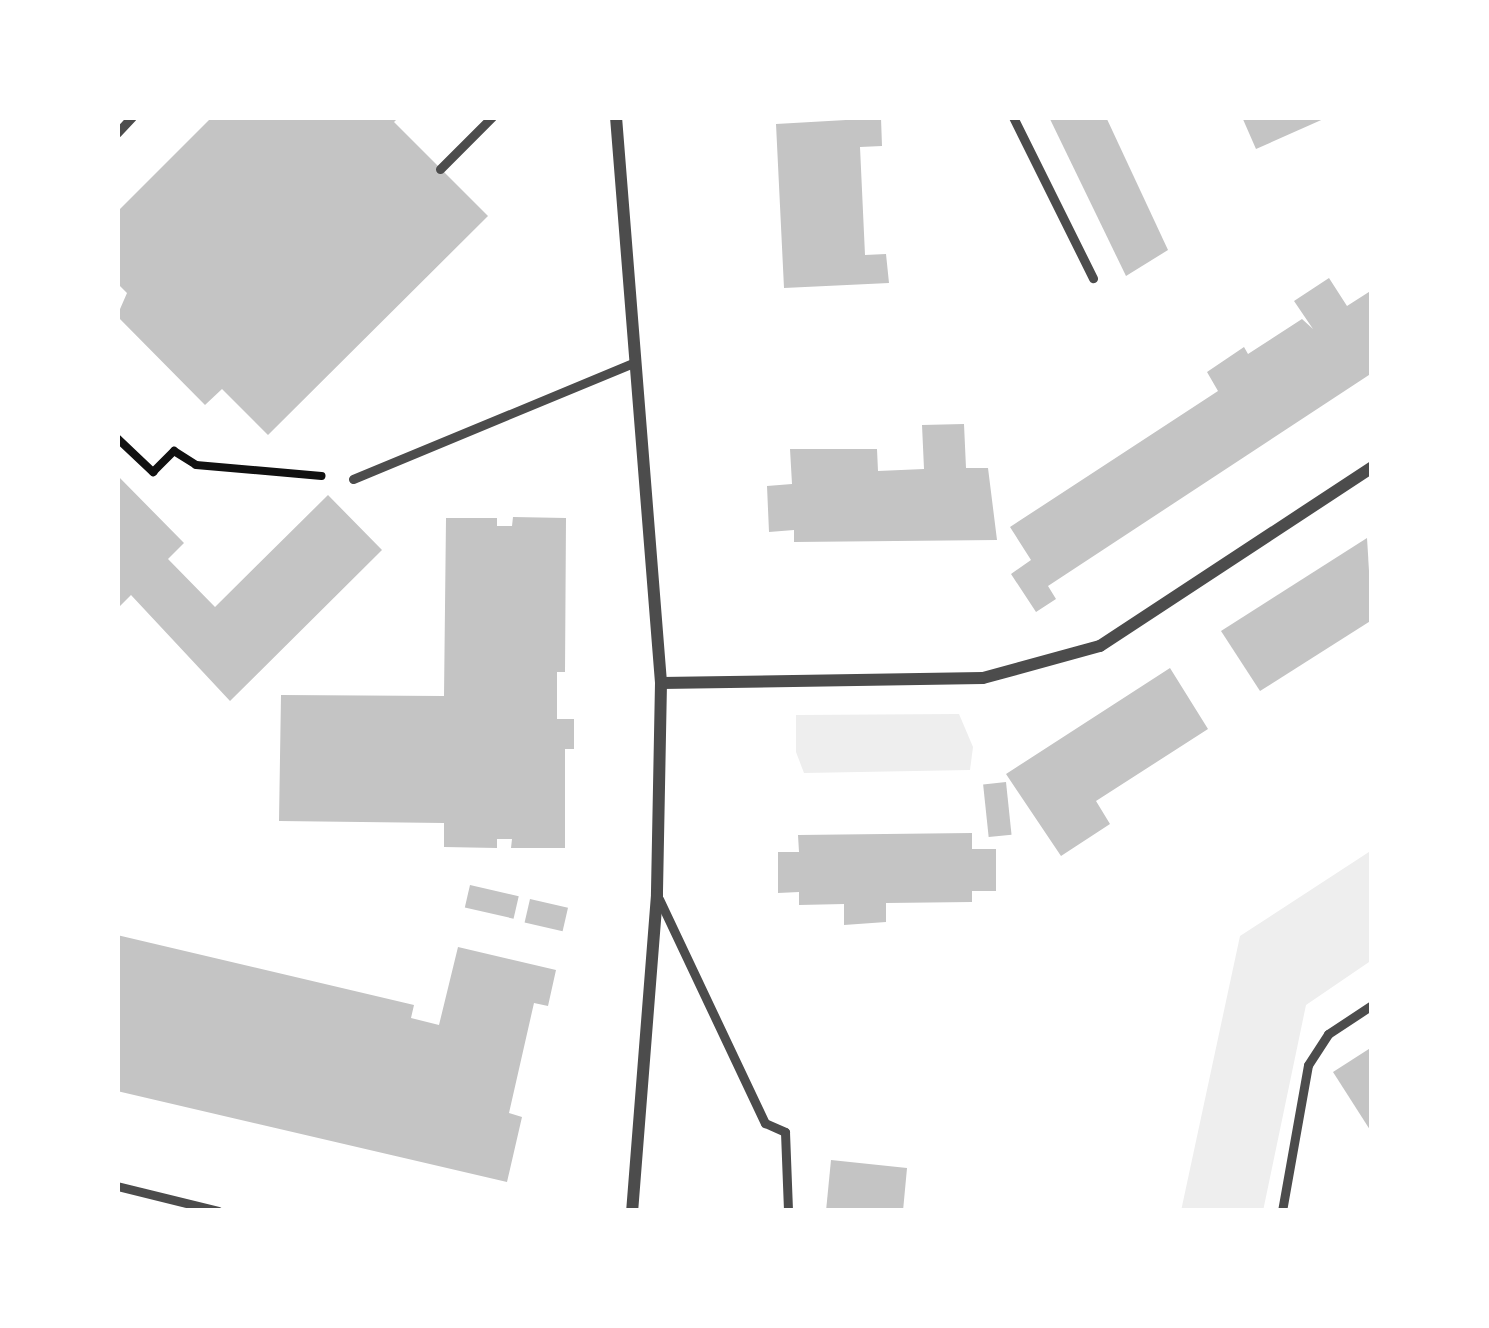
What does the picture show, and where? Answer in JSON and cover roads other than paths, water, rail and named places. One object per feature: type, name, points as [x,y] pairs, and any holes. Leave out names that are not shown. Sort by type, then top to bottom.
[{"type":"street","points":[[616,117],[661,683],[657,895],[632,1211]]},
{"type":"street","points":[[661,683],[983,678],[1100,646],[1372,467]]},
{"type":"lane","points":[[117,133],[132,117]]},
{"type":"lane","points":[[440,169],[492,117]]},
{"type":"lane","points":[[1013,117],[1093,278]]},
{"type":"lane","points":[[353,479],[635,362]]},
{"type":"lane","points":[[657,895],[765,1123],[785,1132],[788,1211]]},
{"type":"lane","points":[[1282,1211],[1308,1065],[1328,1034],[1372,1005]]},
{"type":"lane","points":[[117,1186],[218,1211]]}]
